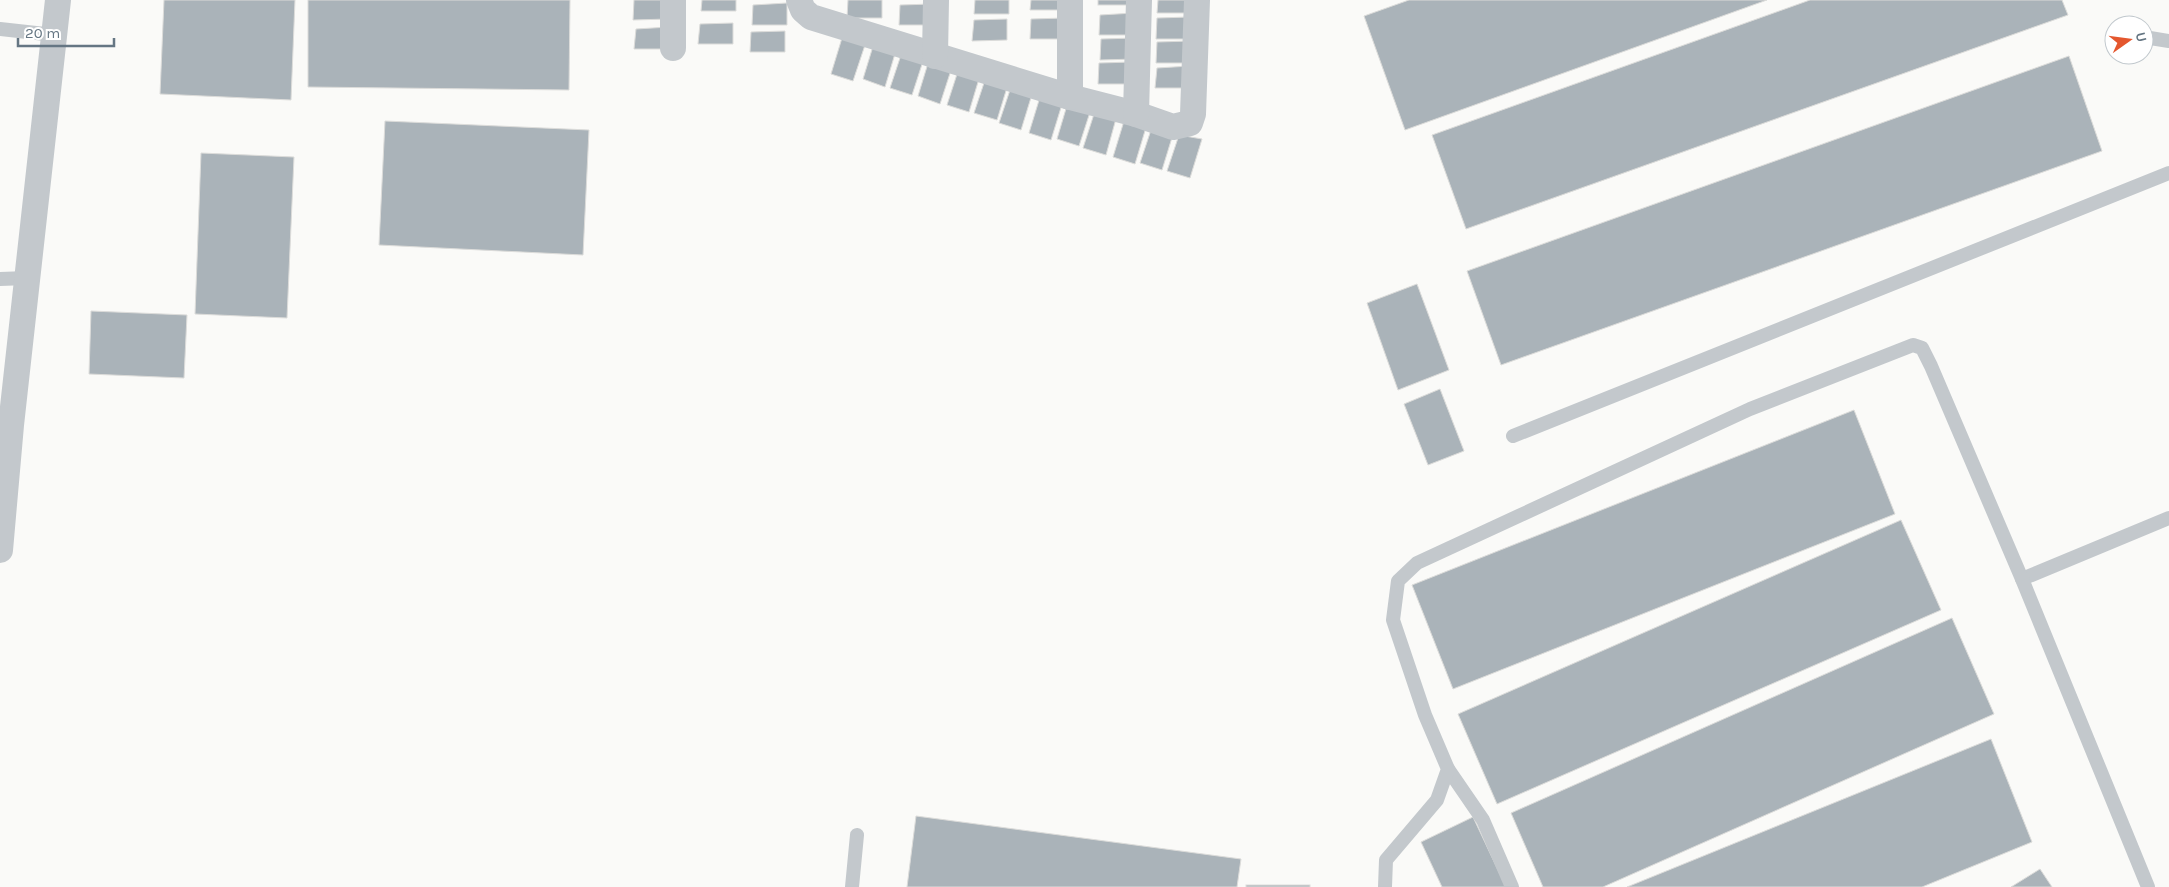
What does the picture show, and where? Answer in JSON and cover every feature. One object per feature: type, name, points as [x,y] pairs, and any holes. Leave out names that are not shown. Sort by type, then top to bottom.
[{"type":"street","points":[[0,550],[5,419],[27,278],[58,0]]},
{"type":"street","points":[[673,0],[673,48]]},
{"type":"street","points":[[799,0],[803,10],[811,17],[1070,97],[1136,114],[1173,127],[1190,123],[1193,114],[1197,0]]},
{"type":"street","points":[[935,56],[936,0]]},
{"type":"street","points":[[1070,0],[1070,97]]},
{"type":"street","points":[[1136,114],[1139,0]]},
{"type":"lane","points":[[0,29],[54,35]]},
{"type":"lane","points":[[2154,38],[2169,41]]},
{"type":"lane","points":[[1513,436],[2169,173]]},
{"type":"lane","points":[[0,279],[27,278]]},
{"type":"lane","points":[[1512,887],[1483,820],[1448,769],[1425,715],[1393,620],[1398,582],[1417,563],[1750,409],[1906,346],[1918,345],[1922,348],[2022,579],[2148,887]]},
{"type":"lane","points":[[2022,579],[2169,518]]},
{"type":"lane","points":[[1385,887],[1386,860],[1437,800],[1448,769]]},
{"type":"lane","points":[[852,887],[857,835]]},
{"type":"building","points":[[164,0],[295,0],[291,100],[160,94]]},
{"type":"building","points":[[308,0],[570,0],[569,90],[308,87]]},
{"type":"building","points":[[634,0],[667,0],[668,19],[633,20]]},
{"type":"building","points":[[702,0],[736,0],[736,11],[701,11]]},
{"type":"building","points":[[848,0],[882,0],[882,18],[847,18]]},
{"type":"building","points":[[975,0],[1009,0],[1009,14],[974,14]]},
{"type":"building","points":[[1031,0],[1065,0],[1065,10],[1030,10]]},
{"type":"building","points":[[1098,0],[1133,0],[1133,5],[1098,5]]},
{"type":"building","points":[[1158,0],[1191,0],[1192,13],[1157,13]]},
{"type":"building","points":[[1409,0],[1767,0],[1405,130],[1364,16]]},
{"type":"building","points":[[1810,0],[2062,0],[2068,15],[1466,229],[1432,135]]},
{"type":"building","points":[[787,3],[787,25],[752,25],[753,5]]},
{"type":"building","points":[[933,4],[934,25],[899,25],[900,5]]},
{"type":"building","points":[[1134,13],[1134,35],[1099,35],[1100,15]]},
{"type":"building","points":[[1190,17],[1190,39],[1156,39],[1157,18]]},
{"type":"building","points":[[1065,18],[1065,39],[1030,39],[1031,19]]},
{"type":"building","points":[[1007,19],[1007,40],[972,41],[974,20]]},
{"type":"building","points":[[733,23],[733,44],[698,44],[700,24]]},
{"type":"building","points":[[669,27],[669,49],[634,49],[636,29]]},
{"type":"building","points":[[785,31],[785,52],[750,52],[751,32]]},
{"type":"building","points":[[842,38],[866,42],[853,81],[831,74]]},
{"type":"building","points":[[1135,38],[1135,59],[1100,60],[1101,39]]},
{"type":"building","points":[[1191,41],[1190,63],[1156,63],[1157,42]]},
{"type":"building","points":[[874,43],[897,47],[885,87],[863,79]]},
{"type":"building","points":[[902,52],[925,55],[912,95],[890,88]]},
{"type":"building","points":[[2069,56],[2102,151],[1501,365],[1467,271]]},
{"type":"building","points":[[929,60],[953,64],[940,104],[918,96]]},
{"type":"building","points":[[1133,62],[1133,84],[1098,84],[1099,63]]},
{"type":"building","points":[[1190,66],[1190,88],[1155,88],[1157,68]]},
{"type":"building","points":[[959,68],[981,72],[969,112],[947,105]]},
{"type":"building","points":[[986,77],[1009,81],[997,120],[974,113]]},
{"type":"building","points":[[1011,87],[1033,91],[1021,130],[999,123]]},
{"type":"building","points":[[1040,97],[1063,101],[1051,140],[1029,133]]},
{"type":"building","points":[[1068,102],[1092,106],[1079,146],[1057,139]]},
{"type":"building","points":[[1095,111],[1117,115],[1106,155],[1083,148]]},
{"type":"building","points":[[385,121],[589,130],[583,255],[379,245]]},
{"type":"building","points":[[1124,121],[1147,124],[1135,164],[1113,157]]},
{"type":"building","points":[[1152,127],[1174,131],[1162,170],[1140,163]]},
{"type":"building","points":[[1179,135],[1202,139],[1190,178],[1167,171]]},
{"type":"building","points":[[201,153],[294,157],[287,318],[195,314]]},
{"type":"building","points":[[1417,284],[1449,370],[1398,390],[1367,303]]},
{"type":"building","points":[[91,311],[187,315],[184,378],[89,374]]},
{"type":"building","points":[[1440,389],[1464,451],[1428,465],[1404,404]]},
{"type":"building","points":[[1854,410],[1895,514],[1453,689],[1412,585]]},
{"type":"building","points":[[1901,520],[1941,610],[1497,804],[1458,714]]},
{"type":"building","points":[[1952,618],[1994,714],[1603,887],[1543,887],[1511,813]]},
{"type":"building","points":[[1991,739],[2032,842],[1922,887],[1627,887]]},
{"type":"building","points":[[916,816],[1241,859],[1237,887],[907,887]]},
{"type":"building","points":[[1473,817],[1506,887],[1442,887],[1421,842]]},
{"type":"building","points":[[2040,869],[2052,887],[2011,887]]},
{"type":"building","points":[[1246,885],[1310,885],[1310,887],[1246,887]]}]
